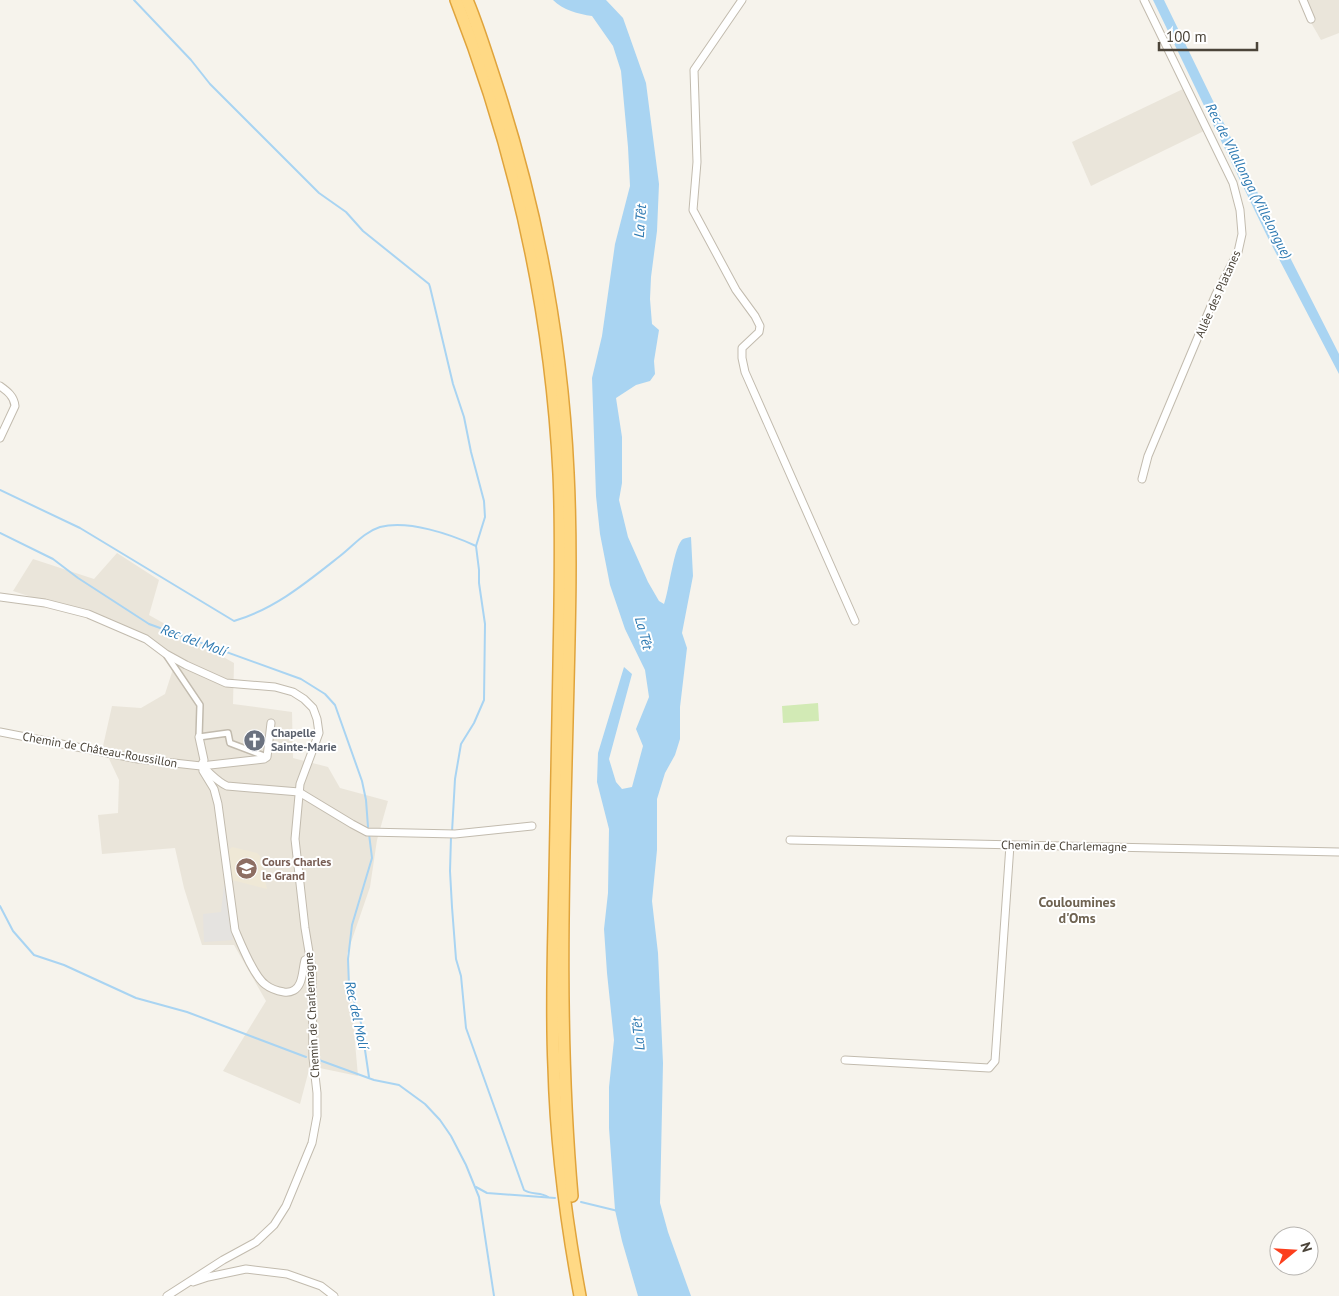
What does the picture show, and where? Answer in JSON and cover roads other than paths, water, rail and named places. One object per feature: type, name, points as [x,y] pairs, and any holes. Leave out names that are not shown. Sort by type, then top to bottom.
[{"type":"highway","points":[[456,0],[490,93],[516,188],[539,292],[553,401],[559,475],[561,551],[553,957],[554,1067],[562,1170],[570,1239],[580,1296]]},
{"type":"highway","points":[[467,0],[508,118],[533,213],[550,300],[564,406],[570,550],[563,892],[563,1070],[576,1234],[588,1296]]},
{"type":"street","points":[[742,0],[694,70],[697,162],[693,210],[736,290],[760,326],[759,332],[742,348],[745,372],[855,621]]},
{"type":"street","name":"Allée des Platanes","points":[[1142,479],[1148,456],[1216,294],[1238,252],[1242,234],[1240,210],[1234,183],[1144,0]]},
{"type":"street","points":[[1303,0],[1311,19]]},
{"type":"street","points":[[0,386],[8,391],[15,406],[0,438]]},
{"type":"street","name":"Chemin de Charlemagne","points":[[0,596],[45,603],[88,614],[146,639],[166,654],[226,683],[275,688],[293,692],[313,708],[317,719],[319,733],[305,768],[299,792],[296,839],[305,928],[312,970],[313,1058],[317,1093],[312,1143],[286,1206],[274,1225],[256,1242],[223,1260],[167,1296]]},
{"type":"street","points":[[166,654],[200,706],[199,737],[204,760],[201,766]]},
{"type":"street","points":[[199,737],[228,733],[230,743],[267,757],[271,723]]},
{"type":"street","name":"Chemin de Château-Roussillon","points":[[0,732],[138,759],[201,766],[264,759],[267,757]]},
{"type":"street","points":[[201,766],[217,781],[226,786],[299,792],[369,832],[450,834],[532,826]]},
{"type":"street","points":[[201,766],[214,789],[218,804],[235,930],[258,976],[265,985],[276,990],[290,992],[295,990],[300,984],[305,960],[310,957]]},
{"type":"street","name":"Chemin de Charlemagne","points":[[790,840],[1339,852]]},
{"type":"street","points":[[845,1060],[989,1068],[995,1061],[1010,845]]},
{"type":"street","points":[[181,1287],[208,1277],[246,1269],[287,1274],[321,1286],[334,1296]]},
{"type":"water","name":"La Têt","points":[[553,0],[606,0],[623,18],[646,83],[659,184],[657,231],[650,299],[652,324],[659,330],[654,361],[655,374],[650,381],[636,385],[616,398],[622,437],[622,483],[619,500],[628,537],[648,582],[659,601],[664,604],[677,550],[683,539],[691,537],[693,576],[682,633],[687,648],[680,707],[680,739],[675,755],[665,773],[657,799],[657,850],[652,901],[658,953],[663,1063],[660,1203],[668,1232],[691,1296],[638,1296],[615,1210],[609,1128],[609,1087],[614,1040],[604,929],[608,893],[609,829],[597,782],[598,753],[624,667],[632,674],[609,759],[616,782],[622,789],[632,787],[643,746],[636,729],[649,697],[645,670],[625,629],[610,585],[600,534],[596,496],[592,378],[602,336],[615,244],[630,186],[621,71],[613,46],[592,16],[571,11]]},
{"type":"water","name":"Rec de Vilallonga (Villelongue)","points":[[1153,0],[1164,0],[1269,216],[1339,354],[1339,374],[1268,238]]},
{"type":"waterway","points":[[134,0],[191,60],[210,84],[319,193],[346,212],[363,231],[429,284],[453,384],[464,417],[484,501],[485,517],[476,546],[485,624],[484,700],[474,723],[461,744],[455,779],[452,832]]},
{"type":"waterway","points":[[0,490],[80,528],[234,621],[249,616],[290,594],[364,536],[380,527],[404,525],[429,529],[476,546]]},
{"type":"waterway","name":"Rec del Molí","points":[[0,533],[53,559],[78,578],[149,624],[301,679],[325,694],[335,705],[362,781],[366,800],[368,827]]},
{"type":"waterway","name":"Rec del Molí","points":[[369,834],[372,858],[352,925],[348,959],[349,986],[361,1023],[369,1077]]},
{"type":"waterway","points":[[451,837],[450,871],[456,959],[461,976],[466,1028],[524,1190],[548,1197]]},
{"type":"waterway","points":[[0,906],[13,931],[34,955],[64,965],[136,998],[187,1012],[306,1057]]},
{"type":"waterway","name":"Rec del Molí","points":[[319,1060],[374,1080],[399,1085],[425,1104],[440,1120],[451,1136],[466,1165],[479,1197],[494,1296]]},
{"type":"waterway","points":[[476,1187],[487,1193],[555,1198]]},
{"type":"waterway","points":[[581,1202],[618,1211]]},
{"type":"place","name":"Chapelle Sainte-Marie","points":[[255,740]]},
{"type":"place","name":"Cours Charles le Grand","points":[[246,869]]},
{"type":"district","name":"Couloumines d'Oms","points":[[1077,910]]}]
